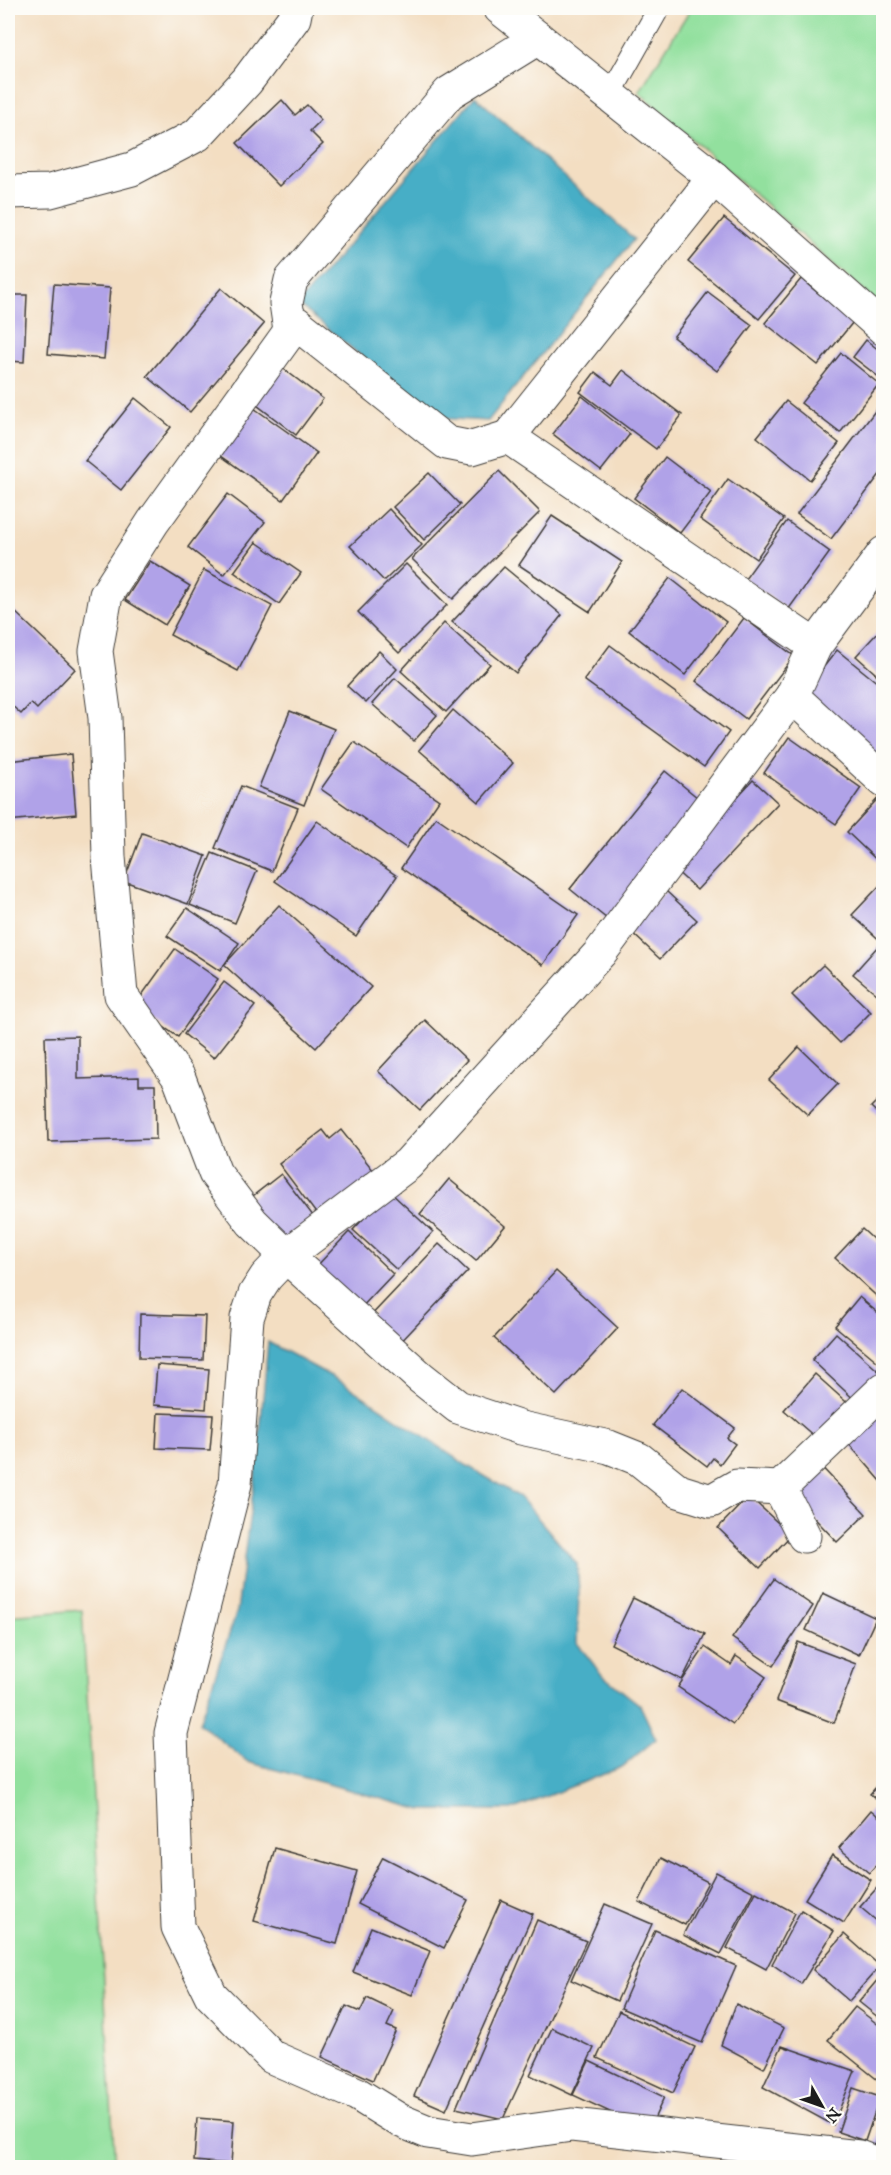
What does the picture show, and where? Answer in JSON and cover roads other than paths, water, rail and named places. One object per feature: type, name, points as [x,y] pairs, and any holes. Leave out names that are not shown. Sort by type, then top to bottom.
[{"type":"street","points":[[500,8],[714,178],[884,329]]},
{"type":"street","points":[[8,192],[50,191],[132,169],[197,135],[248,81],[302,11]]},
{"type":"street","points":[[290,330],[286,303],[291,280],[449,93],[538,38]]},
{"type":"street","points":[[714,178],[508,438],[472,448],[447,443],[296,323],[290,330],[153,522],[106,595],[90,656],[105,718],[109,857],[121,995],[179,1078],[215,1173],[252,1222],[286,1256],[420,1377],[458,1407],[521,1428],[609,1447],[639,1459],[679,1491],[711,1501],[737,1486],[780,1488],[884,1389]]},
{"type":"street","points":[[508,438],[814,646]]},
{"type":"street","points":[[884,553],[814,646],[792,696],[600,952],[408,1164],[286,1256],[266,1277],[255,1294],[247,1318],[235,1484],[171,1733],[178,1927],[211,1995],[272,2057],[357,2094],[399,2120],[428,2132],[472,2139],[572,2125],[859,2157],[884,2168]]},
{"type":"street","points":[[792,696],[884,781]]},
{"type":"street","points":[[780,1488],[804,1536]]},
{"type":"lane","points":[[610,95],[659,8]]},
{"type":"water","points":[[475,96],[634,239],[488,421],[436,418],[298,304]]},
{"type":"water","points":[[268,1342],[340,1381],[466,1465],[520,1497],[577,1564],[579,1591],[577,1643],[602,1675],[640,1705],[656,1739],[622,1767],[511,1810],[422,1810],[248,1762],[199,1723],[237,1611],[258,1453]]}]
